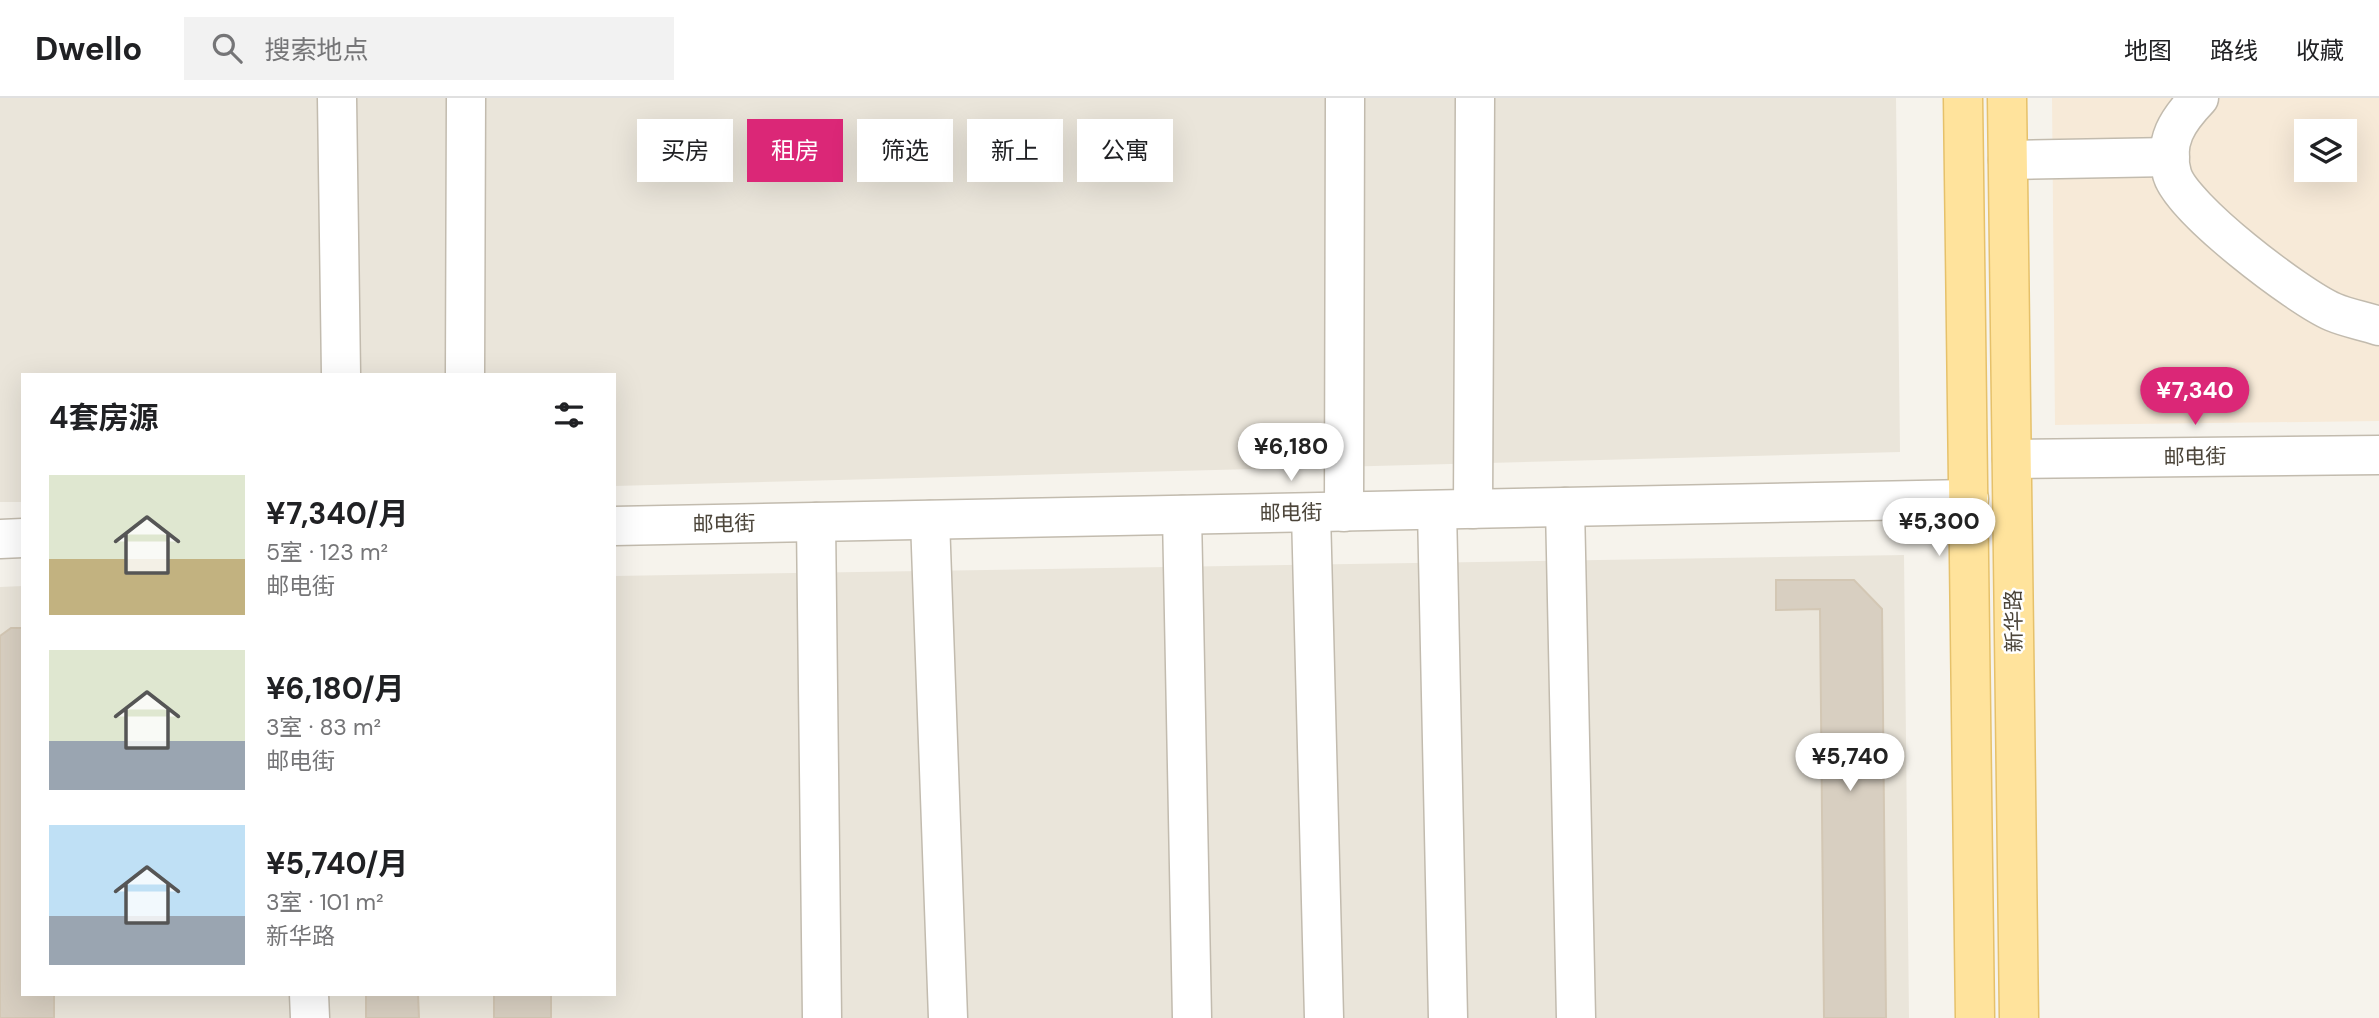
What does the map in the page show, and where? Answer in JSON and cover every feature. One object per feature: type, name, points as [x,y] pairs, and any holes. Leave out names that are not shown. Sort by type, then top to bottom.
[{"type":"main road","name":"新华路","points":[[1963,98],[1975,1018]]},
{"type":"main road","name":"新华路","points":[[2007,98],[2019,1018]]},
{"type":"street","points":[[337,98],[341,373]]},
{"type":"street","points":[[465,373],[466,98]]},
{"type":"street","points":[[1324,1018],[1327,512],[1345,98]]},
{"type":"street","points":[[1448,1018],[1455,510],[1475,98]]},
{"type":"street","points":[[2199,98],[2177,122],[2170,157],[2172,176],[2189,200],[2262,267],[2332,312],[2379,326]]},
{"type":"street","points":[[2008,160],[2170,157]]},
{"type":"street","name":"邮电街","points":[[2012,459],[2379,455]]},
{"type":"street","name":"邮电街","points":[[616,526],[1969,499]]},
{"type":"street","points":[[1565,507],[1576,1018]]},
{"type":"street","points":[[1182,515],[1192,1018]]},
{"type":"street","points":[[930,520],[948,1018]]},
{"type":"street","points":[[816,522],[822,1018]]},
{"type":"street","points":[[0,539],[21,538]]},
{"type":"street","points":[[309,996],[310,1018]]},
{"type":"shaded area","points":[[0,98],[1896,98],[1900,452],[616,486],[616,373],[21,373],[21,502],[0,502]]},
{"type":"shaded area","points":[[2052,98],[2379,98],[2379,421],[2055,425]]},
{"type":"shaded area","points":[[1904,555],[1909,1018],[0,1018],[0,587],[21,586],[21,996],[616,996],[616,576]]},
{"type":"building","points":[[1776,580],[1854,580],[1882,609],[1886,1018],[1824,1018],[1820,609],[1776,610]]},
{"type":"building","points":[[11,628],[21,628],[21,996],[54,996],[54,1018],[0,1018],[0,636]]},
{"type":"building","points":[[366,996],[418,996],[419,1018],[366,1018]]},
{"type":"building","points":[[494,996],[551,996],[551,1018],[494,1018]]}]
